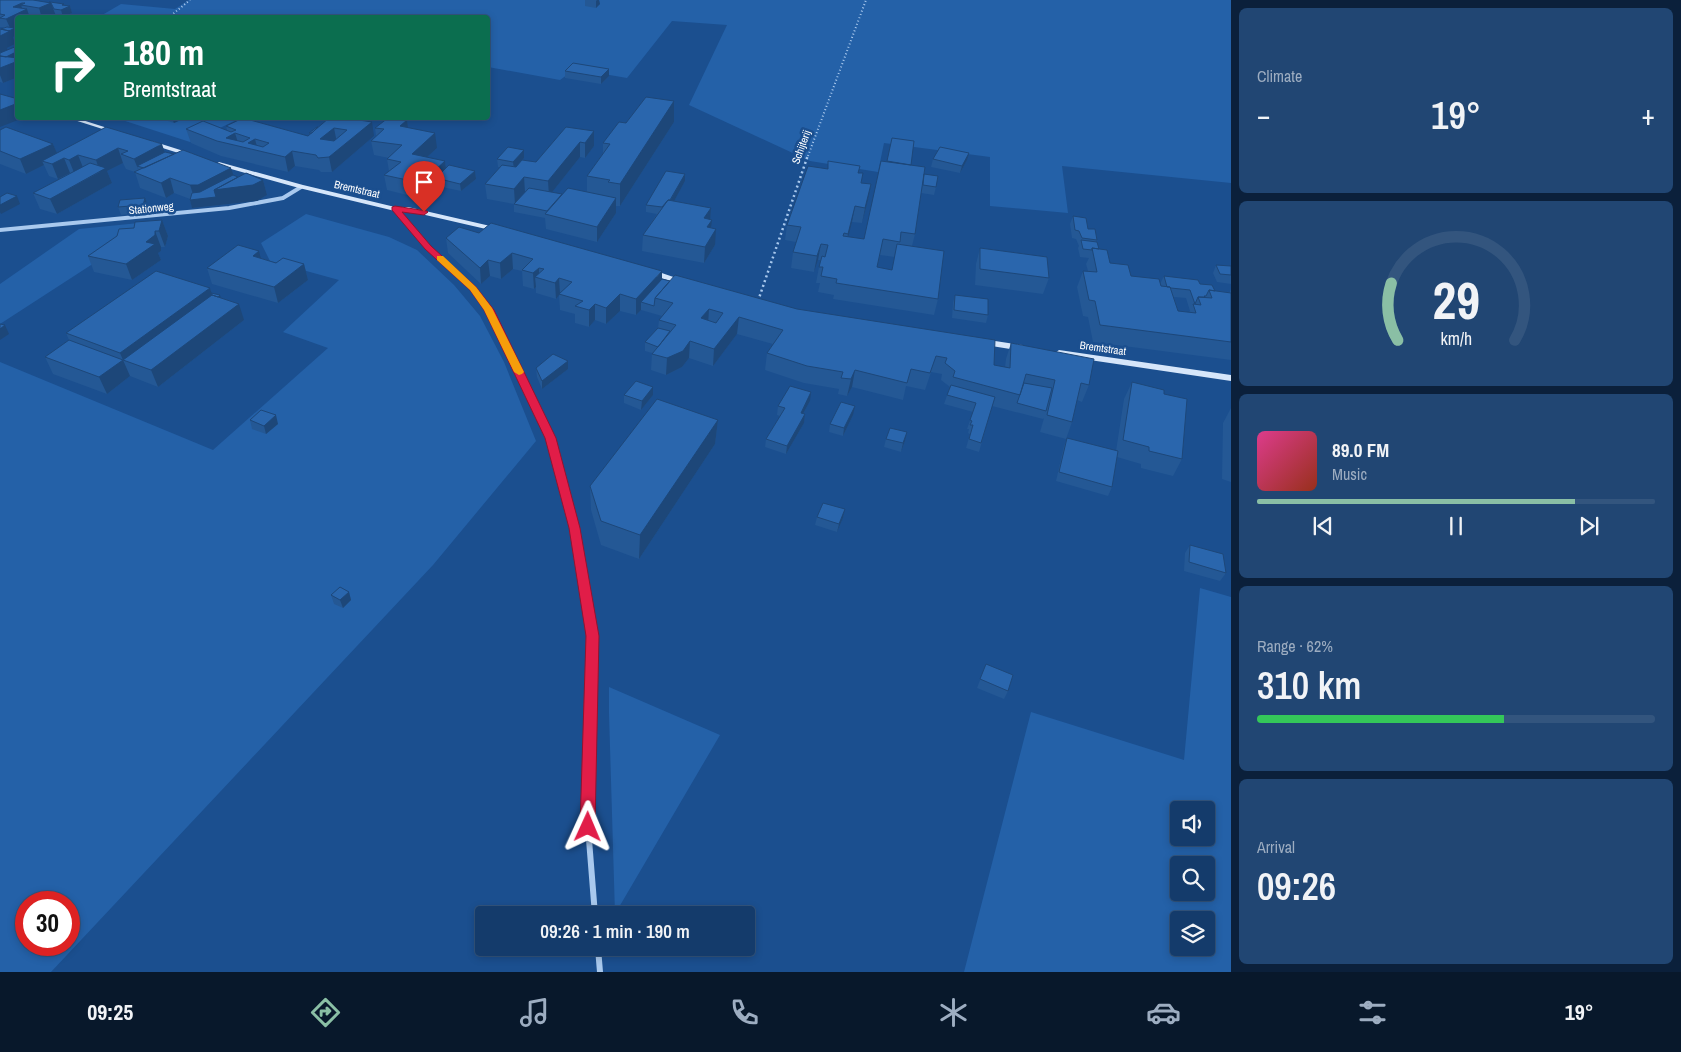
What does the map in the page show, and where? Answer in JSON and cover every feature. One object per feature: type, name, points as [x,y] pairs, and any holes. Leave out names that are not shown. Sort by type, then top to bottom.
[{"type":"street","points":[[78,120],[124,134]]},
{"type":"street","points":[[142,140],[197,157]]},
{"type":"street","name":"Bremtstraat","points":[[206,160],[301,187],[395,208],[408,209],[511,234]]},
{"type":"street","name":"Stationweg","points":[[0,230],[229,208],[284,198],[301,187]]},
{"type":"street","points":[[395,208],[428,247],[473,288],[489,310],[550,438],[574,528],[592,636],[588,827],[594,906]]},
{"type":"street","points":[[644,271],[691,284]]},
{"type":"street","points":[[974,341],[1033,349]]},
{"type":"street","name":"Bremtstraat","points":[[1053,352],[1231,378]]},
{"type":"street","points":[[599,956],[600,972]]},
{"type":"path","points":[[172,15],[190,0]]},
{"type":"path","name":"Schijterij","points":[[758,302],[806,161],[866,0]]},
{"type":"shaded area","points":[[189,0],[1231,0],[1231,183],[1062,166],[1068,213],[990,206],[990,157],[884,143],[878,172],[810,161],[689,105],[727,25],[672,21],[627,78],[575,69],[560,80],[490,67],[490,15],[102,15],[121,4],[175,9]]},
{"type":"shaded area","points":[[122,120],[237,120],[190,142]]},
{"type":"shaded area","points":[[306,214],[389,237],[417,250],[454,285],[480,316],[504,362],[536,441],[433,565],[80,941],[80,891],[15,891],[15,956],[66,956],[51,972],[0,972],[0,362],[213,450],[328,348],[283,332],[339,280],[270,261],[261,243]]},
{"type":"shaded area","points":[[159,221],[0,324],[0,284],[79,229]]},
{"type":"shaded area","points":[[1200,588],[1231,597],[1231,972],[964,972],[1031,712],[1184,760]]},
{"type":"shaded area","points":[[609,687],[720,735],[620,906],[615,906]]},
{"type":"building","points":[[0,0],[33,0],[51,3],[39,8],[21,5],[25,3],[22,3],[13,7],[27,9],[6,19],[0,18],[5,15],[0,14]]},
{"type":"building","points":[[49,2],[70,6],[61,10],[54,9]]},
{"type":"building","points":[[7,27],[15,28],[9,31],[1,29]]},
{"type":"building","points":[[0,29],[10,31],[0,36]]},
{"type":"building","points":[[15,47],[15,52],[6,57],[0,56],[0,53]]},
{"type":"building","points":[[0,56],[15,58],[15,62],[0,68]]},
{"type":"building","points":[[573,63],[609,69],[601,77],[565,71]]},
{"type":"building","points":[[0,94],[15,98],[15,104],[0,110]]},
{"type":"building","points":[[646,97],[674,101],[620,184],[608,182],[610,180],[587,176],[610,144],[603,143],[619,122],[626,123]]},
{"type":"building","points":[[239,120],[250,120],[308,136],[327,120],[372,122],[329,157],[318,158],[316,155],[292,151],[285,157],[217,141],[186,129],[203,121],[231,132],[236,130],[226,126]],"holes":[[[334,128],[347,130],[334,141],[320,139]],[[235,133],[250,138],[243,142],[226,138]],[[255,139],[269,143],[263,147],[248,143]]]},
{"type":"building","points":[[385,120],[407,120],[400,126],[435,133],[412,154],[445,161],[421,183],[384,175],[401,162],[387,159],[402,145],[371,141],[384,129],[375,128]]},
{"type":"building","points":[[6,127],[53,144],[20,159],[0,151],[0,130]]},
{"type":"building","points":[[106,127],[162,144],[134,159],[121,154],[128,151],[118,148],[96,160],[78,155],[69,160],[64,158],[52,164],[42,161]]},
{"type":"building","points":[[566,127],[594,131],[585,143],[580,142],[548,181],[524,177],[514,189],[485,184],[502,165],[516,167],[522,160],[536,162]]},
{"type":"building","points":[[892,138],[914,141],[911,165],[887,161]]},
{"type":"building","points":[[508,147],[524,150],[513,162],[497,159]]},
{"type":"building","points":[[940,147],[969,153],[962,166],[933,159]]},
{"type":"building","points":[[183,150],[231,168],[198,185],[190,185],[170,178],[161,183],[134,172]]},
{"type":"building","points":[[165,152],[174,154],[144,168],[137,166]]},
{"type":"building","points":[[828,161],[860,166],[858,173],[863,173],[861,183],[871,184],[865,208],[855,206],[848,234],[844,233],[843,236],[864,239],[881,161],[925,167],[915,234],[901,232],[900,242],[883,239],[877,267],[892,270],[897,244],[944,251],[938,299],[836,283],[837,279],[821,276],[823,267],[819,267],[822,256],[825,257],[828,245],[821,244],[817,256],[793,252],[801,227],[787,225],[808,166],[828,169]]},
{"type":"building","points":[[90,163],[106,168],[50,199],[33,193]]},
{"type":"building","points":[[449,165],[475,171],[460,184],[436,178]]},
{"type":"building","points":[[666,171],[685,174],[670,200],[662,207],[646,205]]},
{"type":"building","points":[[246,173],[263,180],[253,185],[214,190]]},
{"type":"building","points":[[924,174],[938,176],[936,187],[923,185]]},
{"type":"building","points":[[233,175],[238,177],[214,190],[216,197],[190,200],[192,193],[200,192]]},
{"type":"building","points":[[529,188],[562,194],[547,211],[514,204]]},
{"type":"building","points":[[568,188],[616,198],[597,227],[545,214]]},
{"type":"building","points":[[7,193],[17,196],[0,205],[0,197]]},
{"type":"building","points":[[145,198],[143,205],[118,207],[120,200]]},
{"type":"building","points":[[668,200],[711,208],[704,218],[712,220],[707,227],[716,229],[705,247],[643,235]]},
{"type":"building","points":[[1073,216],[1086,218],[1088,229],[1095,229],[1097,240],[1082,238],[1079,231],[1075,230]]},
{"type":"building","points":[[162,220],[159,231],[155,231],[155,235],[146,242],[155,244],[126,264],[88,256],[117,236],[119,229],[134,228],[135,222]]},
{"type":"building","points":[[491,223],[662,271],[636,299],[620,294],[606,308],[595,304],[589,310],[575,306],[583,301],[559,294],[572,282],[559,278],[555,283],[535,277],[544,269],[539,268],[533,273],[522,270],[533,259],[512,253],[500,263],[488,260],[480,268],[446,238],[459,227],[479,233]]},
{"type":"building","points":[[1081,240],[1097,242],[1099,249],[1083,249]]},
{"type":"building","points":[[238,245],[259,251],[253,256],[276,263],[283,258],[304,264],[274,287],[207,268]]},
{"type":"building","points":[[980,248],[1047,257],[1049,278],[980,269]]},
{"type":"building","points":[[1092,248],[1107,250],[1110,263],[1128,265],[1131,276],[1159,279],[1161,286],[1170,287],[1178,311],[1196,313],[1193,304],[1201,305],[1198,297],[1212,298],[1209,290],[1231,293],[1231,342],[1100,325],[1095,301],[1089,300],[1083,271],[1097,272]]},
{"type":"building","points":[[1216,265],[1231,266],[1231,275],[1220,274]]},
{"type":"building","points":[[156,271],[210,288],[120,353],[66,333]]},
{"type":"building","points":[[675,275],[797,309],[995,340],[994,365],[1010,368],[1011,343],[1094,359],[1089,385],[1081,383],[1072,422],[1047,415],[1055,380],[1026,374],[1020,395],[953,377],[955,371],[945,363],[947,358],[936,356],[930,373],[911,369],[907,383],[855,370],[851,379],[841,378],[843,372],[807,366],[767,353],[783,330],[739,317],[714,349],[690,341],[683,351],[667,358],[652,354],[676,325],[659,320],[673,303],[655,298]],"holes":[[[709,309],[723,313],[716,323],[701,318]]]},
{"type":"building","points":[[1164,276],[1198,280],[1200,284],[1212,285],[1215,291],[1209,290],[1205,297],[1198,297],[1195,304],[1190,290],[1167,287]]},
{"type":"building","points":[[662,279],[670,281],[655,298],[654,306],[641,302]]},
{"type":"building","points":[[211,293],[220,295],[218,297]]},
{"type":"building","points":[[212,295],[239,304],[151,370],[123,360]]},
{"type":"building","points":[[955,295],[988,299],[988,315],[954,310]]},
{"type":"building","points":[[658,328],[670,331],[658,347],[645,342]]},
{"type":"building","points":[[69,340],[123,360],[99,377],[45,357]]},
{"type":"building","points":[[553,354],[568,361],[542,381],[536,368]]},
{"type":"building","points":[[636,381],[653,387],[642,401],[624,395]]},
{"type":"building","points":[[1132,382],[1164,390],[1164,394],[1187,399],[1182,459],[1149,451],[1149,447],[1123,440]]},
{"type":"building","points":[[1024,383],[1052,388],[1046,411],[1017,403]]},
{"type":"building","points":[[951,385],[995,397],[981,443],[969,439],[973,425],[970,425],[972,421],[970,420],[976,403],[947,395]]},
{"type":"building","points":[[790,386],[811,392],[801,413],[805,414],[787,446],[766,439],[785,408],[778,406]]},
{"type":"building","points":[[657,399],[718,420],[640,535],[601,521],[590,486]]},
{"type":"building","points":[[841,402],[855,406],[844,428],[830,424]]},
{"type":"building","points":[[261,410],[276,415],[264,426],[250,420]]},
{"type":"building","points":[[890,428],[907,432],[903,443],[886,439]]},
{"type":"building","points":[[1067,438],[1118,451],[1112,487],[1059,472]]},
{"type":"building","points":[[823,503],[845,509],[839,524],[817,517]]},
{"type":"building","points":[[1190,545],[1223,554],[1226,573],[1189,562]]},
{"type":"building","points":[[340,587],[349,592],[340,600],[331,595]]},
{"type":"building","points":[[986,664],[1013,675],[1008,691],[980,679]]},
{"type":"slow traffic","points":[[440,258],[473,288],[489,310],[519,372]]},
{"type":"route","points":[[424,212],[395,208],[428,247],[473,288],[489,310],[550,438],[574,528],[592,636],[588,827]]}]
